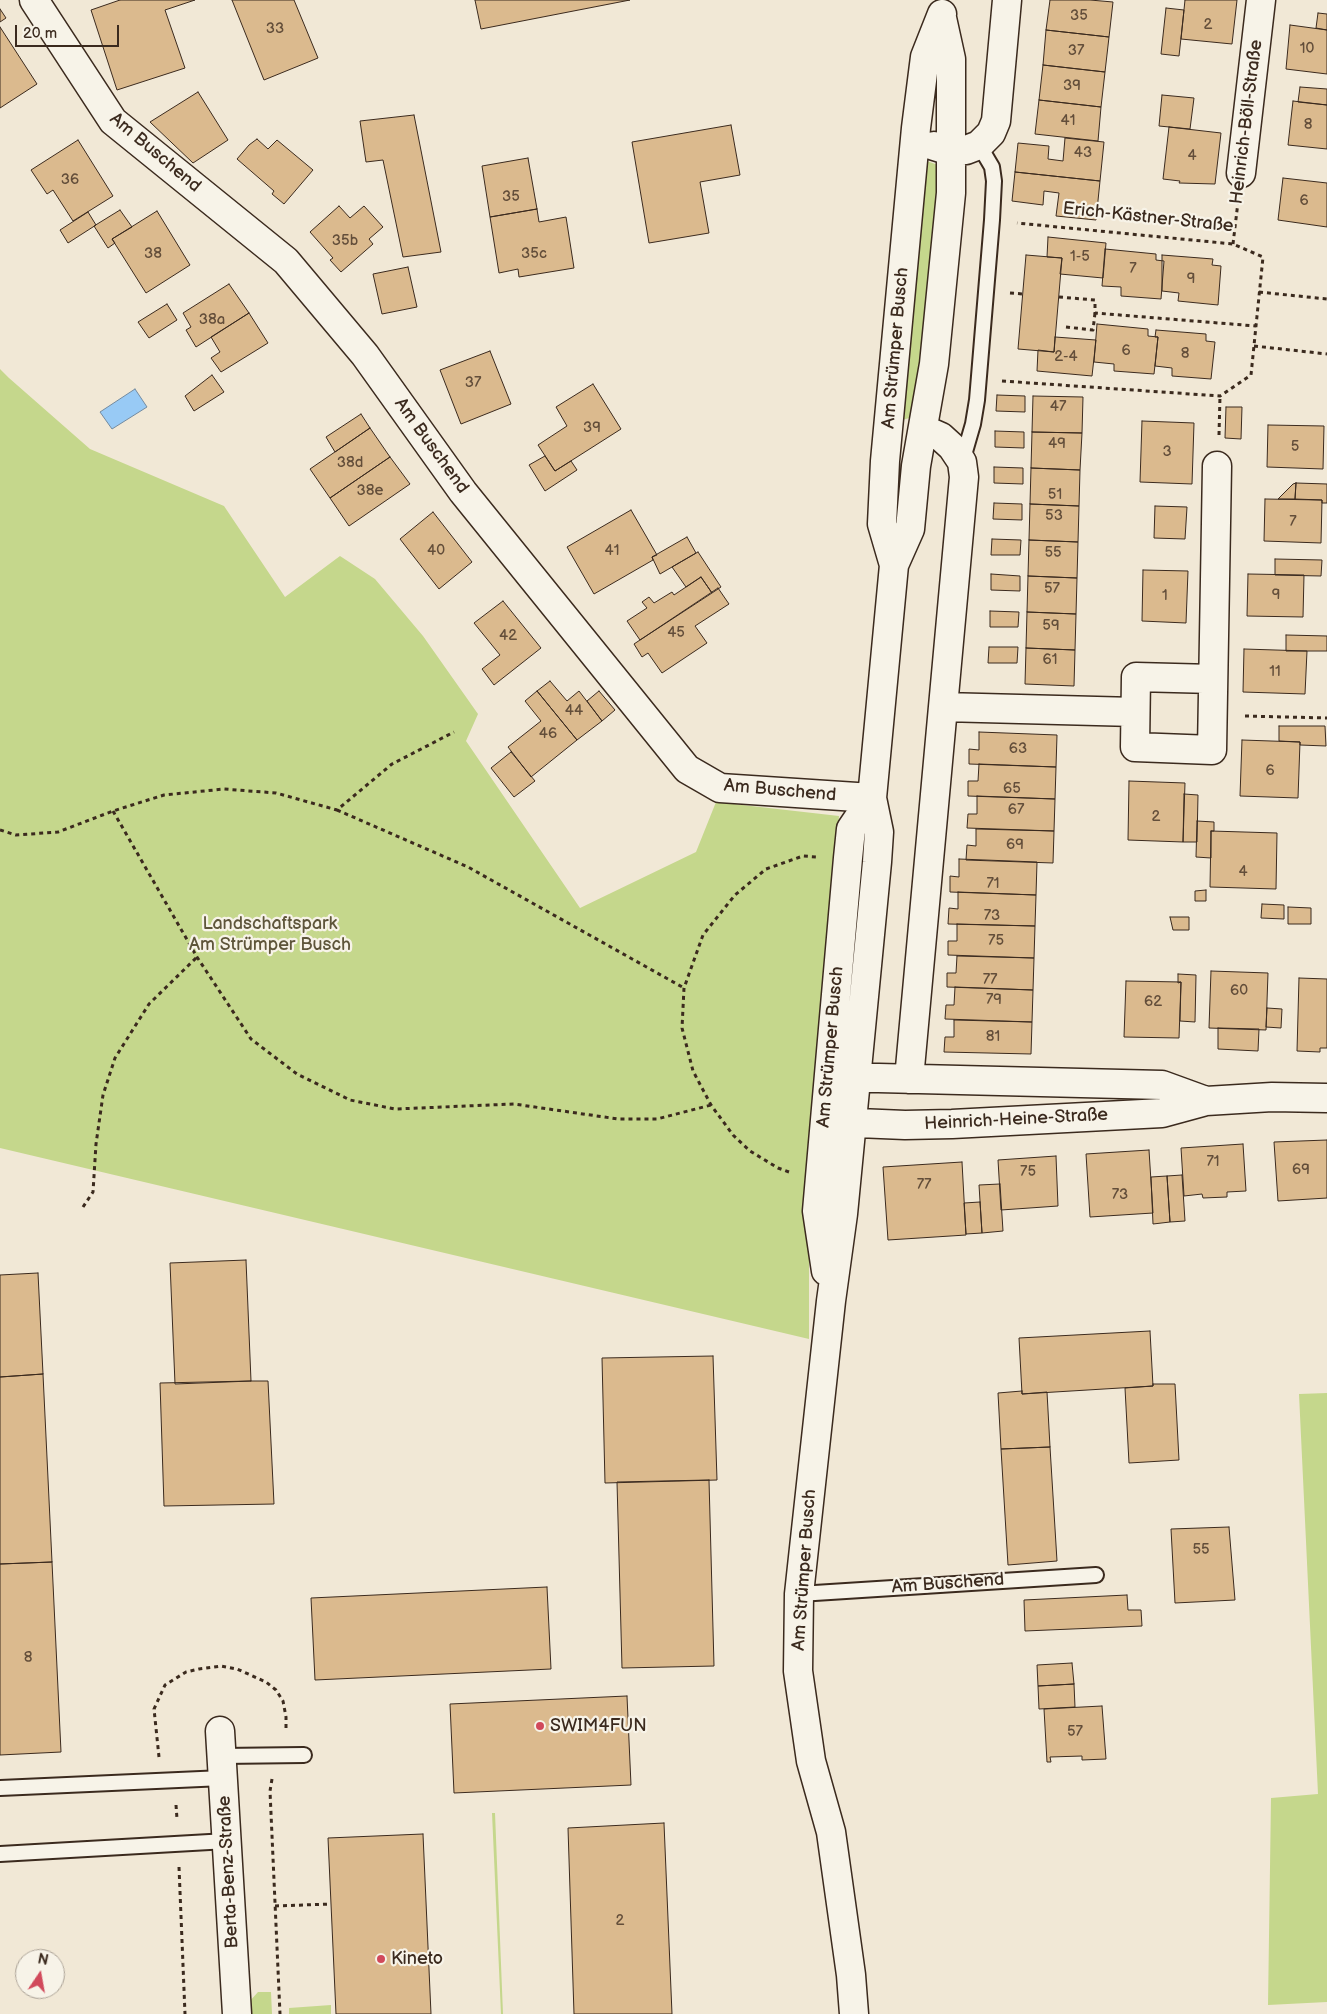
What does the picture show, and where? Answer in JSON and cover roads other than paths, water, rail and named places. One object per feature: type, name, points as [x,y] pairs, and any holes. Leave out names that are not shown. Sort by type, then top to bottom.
[{"type":"street","name":"Am Buschend","points":[[34,0],[112,121],[286,261],[365,354],[463,492],[686,769],[720,788],[872,798]]},
{"type":"street","points":[[916,128],[935,146],[950,151],[966,150],[979,145],[991,133],[996,121],[1008,0]]},
{"type":"street","name":"Heinrich-Böll-Straße","points":[[1241,173],[1261,0]]},
{"type":"street","name":"Am Strümper Busch","points":[[894,565],[882,524],[885,462],[916,128],[925,58],[943,9]]},
{"type":"street","name":"Am Strümper Busch","points":[[854,2014],[851,1975],[830,1832],[811,1761],[798,1671],[799,1594],[831,1301],[843,1214],[879,832],[872,798],[894,565],[910,528],[916,466],[934,364],[951,194],[951,59],[943,9]]},
{"type":"street","points":[[909,1079],[963,487],[962,462],[952,447],[941,437],[923,429]]},
{"type":"street","points":[[1213,680],[1136,677],[1135,747],[1212,750],[1217,466]]},
{"type":"street","points":[[943,707],[1135,712]]},
{"type":"street","name":"Am Strümper Busch","points":[[831,1301],[817,1211],[851,829],[872,798]]},
{"type":"street","name":"Heinrich-Heine-Straße","points":[[829,1076],[1162,1085],[1206,1101]]},
{"type":"street","name":"Heinrich-Heine-Straße","points":[[825,1122],[904,1125],[952,1124],[1162,1113],[1206,1101],[1272,1097],[1327,1098]]},
{"type":"street","name":"Berta-Benz-Straße","points":[[222,1755],[237,2014]]},
{"type":"lane","points":[[962,462],[973,424],[979,380],[992,220],[994,181],[992,167],[979,145]]},
{"type":"lane","name":"Am Buschend","points":[[799,1594],[1096,1575]]},
{"type":"lane","points":[[0,1788],[222,1755],[304,1755]]},
{"type":"lane","points":[[0,1854],[227,1841]]},
{"type":"water","points":[[135,389],[147,407],[112,429],[100,412]]},
{"type":"place","name":"SWIM4FUN","points":[[540,1726]]},
{"type":"place","name":"Kineto","points":[[381,1959]]},
{"type":"park label","name":"Landschaftspark Am Strümper Busch","points":[[270,934]]}]
